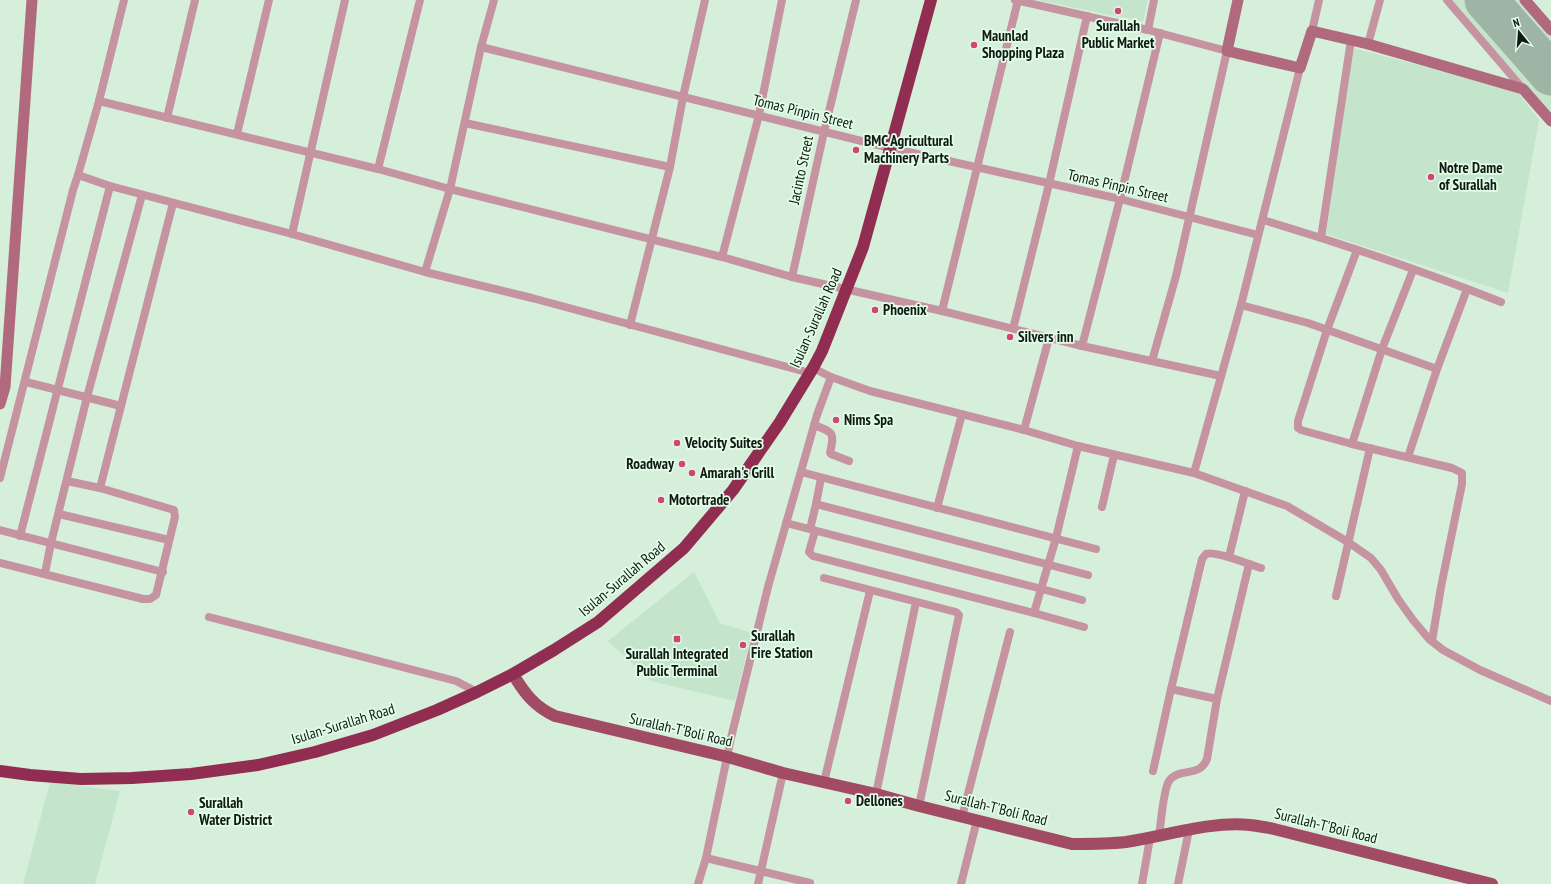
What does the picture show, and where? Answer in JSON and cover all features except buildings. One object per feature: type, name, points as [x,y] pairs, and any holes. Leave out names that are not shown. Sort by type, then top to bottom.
[{"type":"highway","name":"Isulan-Surallah Road","points":[[0,770],[30,776],[81,779],[132,778],[191,774],[258,765],[315,752],[373,735],[437,710],[477,692],[513,674],[598,622],[684,548],[733,490],[780,422],[812,371],[822,351],[847,290],[874,213],[890,148],[931,0]]},
{"type":"main road","name":"Surallah-T'Boli Road","points":[[513,674],[521,688],[535,704],[544,712],[555,716],[728,757],[783,773],[876,794],[1072,844],[1103,844],[1225,825],[1250,825],[1274,829],[1492,884]]},
{"type":"street","points":[[0,404],[5,387],[32,0]]},
{"type":"street","points":[[0,478],[26,382],[73,190],[99,101],[124,0]]},
{"type":"street","points":[[167,118],[195,0]]},
{"type":"street","points":[[237,134],[269,0]]},
{"type":"street","points":[[292,234],[344,0]]},
{"type":"street","points":[[378,169],[420,0]]},
{"type":"street","points":[[425,272],[450,189],[481,48],[494,0]]},
{"type":"street","points":[[630,325],[670,167],[683,97],[705,0]]},
{"type":"street","points":[[722,257],[759,115],[782,0]]},
{"type":"street","name":"Jacinto Street","points":[[792,277],[824,132],[856,0]]},
{"type":"street","points":[[942,312],[1017,0],[1148,30],[1227,51],[1300,68]]},
{"type":"street","points":[[1148,30],[1154,0]]},
{"type":"street","points":[[1152,361],[1176,276],[1190,218],[1238,0]]},
{"type":"street","points":[[1194,474],[1241,305],[1300,68],[1312,31],[1319,0]]},
{"type":"street","points":[[1368,44],[1380,0]]},
{"type":"street","points":[[1447,0],[1551,121]]},
{"type":"street","points":[[1525,0],[1550,25]]},
{"type":"street","points":[[1013,329],[1049,184],[1087,16]]},
{"type":"street","points":[[1312,31],[1368,44],[1523,89]]},
{"type":"street","points":[[1082,346],[1120,199],[1160,33]]},
{"type":"street","points":[[1321,238],[1351,40]]},
{"type":"street","name":"Tomas Pinpin Street","points":[[481,48],[890,148],[978,166],[1049,184],[1120,199],[1258,235]]},
{"type":"street","points":[[99,101],[378,169],[450,189],[722,257],[792,277],[1082,346],[1221,376]]},
{"type":"street","points":[[465,123],[670,167]]},
{"type":"street","points":[[78,175],[142,195],[292,234],[425,272],[532,298],[630,325],[812,371],[870,391],[1024,430],[1078,446],[1194,474],[1245,491],[1287,506],[1364,553],[1376,564],[1413,620],[1432,641],[1443,650],[1480,670],[1551,701]]},
{"type":"street","points":[[20,536],[110,186]]},
{"type":"street","points":[[46,574],[51,543],[87,397],[142,195]]},
{"type":"street","points":[[100,488],[173,203]]},
{"type":"street","points":[[1262,220],[1357,250],[1467,288],[1500,302]]},
{"type":"street","points":[[1357,250],[1327,330],[1298,421],[1298,428],[1352,444],[1452,468],[1459,471],[1463,475],[1432,641]]},
{"type":"street","points":[[1352,444],[1382,349],[1413,270]]},
{"type":"street","points":[[1408,457],[1437,369],[1467,288]]},
{"type":"street","points":[[1241,305],[1327,330],[1437,369]]},
{"type":"street","points":[[1024,430],[1049,338]]},
{"type":"street","points":[[698,884],[706,858],[731,738],[763,610],[800,472],[814,425],[831,377]]},
{"type":"street","points":[[26,382],[121,406]]},
{"type":"street","points":[[937,508],[962,414]]},
{"type":"street","points":[[814,425],[830,430],[832,433],[834,438],[830,453],[849,461]]},
{"type":"street","points":[[1034,613],[1049,565],[1078,446]]},
{"type":"street","points":[[1336,596],[1370,448]]},
{"type":"street","points":[[1102,507],[1114,455]]},
{"type":"street","points":[[800,472],[1096,549]]},
{"type":"street","points":[[821,478],[809,552],[813,556],[1084,627]]},
{"type":"street","points":[[0,563],[138,598],[150,599],[156,596],[176,515],[174,510],[100,488],[67,482]]},
{"type":"street","points":[[1229,557],[1245,491]]},
{"type":"street","points":[[816,504],[1088,575]]},
{"type":"street","points":[[59,514],[169,540]]},
{"type":"street","points":[[786,523],[1082,600]]},
{"type":"street","points":[[0,530],[163,572]]},
{"type":"street","points":[[1153,771],[1202,559],[1211,553],[1229,557],[1261,568]]},
{"type":"street","points":[[1142,884],[1168,782],[1177,775],[1201,769],[1206,763],[1218,699],[1249,564]]},
{"type":"street","points":[[824,578],[956,612],[960,617],[919,806]]},
{"type":"street","points":[[824,782],[870,591]]},
{"type":"street","points":[[876,794],[916,602]]},
{"type":"street","points":[[209,617],[456,682],[477,692]]},
{"type":"street","points":[[962,817],[1010,632]]},
{"type":"street","points":[[1171,689],[1218,699]]},
{"type":"street","points":[[758,884],[762,872],[783,773]]},
{"type":"street","points":[[960,884],[977,820]]},
{"type":"street","points":[[1178,884],[1189,830]]},
{"type":"street","points":[[706,858],[810,882]]},
{"type":"shaded area","name":"Surallah Public Market","points":[[1038,0],[1148,0],[1143,22]]},
{"type":"shaded area","points":[[1453,0],[1522,0],[1551,34],[1551,116]]},
{"type":"shaded area","name":"Notre Dame of Surallah","points":[[1352,48],[1516,90],[1539,120],[1508,293],[1326,234]]},
{"type":"shaded area","points":[[694,572],[720,623],[752,633],[735,701],[651,681],[608,641]]},
{"type":"shaded area","points":[[50,782],[120,791],[95,884],[23,884]]},
{"type":"runway","points":[[1486,0],[1551,74]]},
{"type":"place","name":"Surallah Public Market","points":[[1118,11]]},
{"type":"place","name":"Maunlad Shopping Plaza","points":[[974,45]]},
{"type":"place","name":"BMC Agricultural Machinery Parts","points":[[856,150]]},
{"type":"place","name":"Notre Dame of Surallah","points":[[1431,177]]},
{"type":"place","name":"Phoenix","points":[[875,310]]},
{"type":"place","name":"Silvers inn","points":[[1010,337]]},
{"type":"place","name":"Nims Spa","points":[[836,420]]},
{"type":"place","name":"Velocity Suites","points":[[677,443]]},
{"type":"place","name":"Roadway","points":[[682,464]]},
{"type":"place","name":"Amarah's Grill","points":[[692,473]]},
{"type":"place","name":"Motortrade","points":[[661,500]]},
{"type":"place","name":"Surallah Integrated Public Terminal","points":[[677,639]]},
{"type":"place","name":"Surallah Fire Station","points":[[743,645]]},
{"type":"place","name":"Dellones","points":[[848,801]]},
{"type":"place","name":"Surallah Water District","points":[[191,812]]}]
